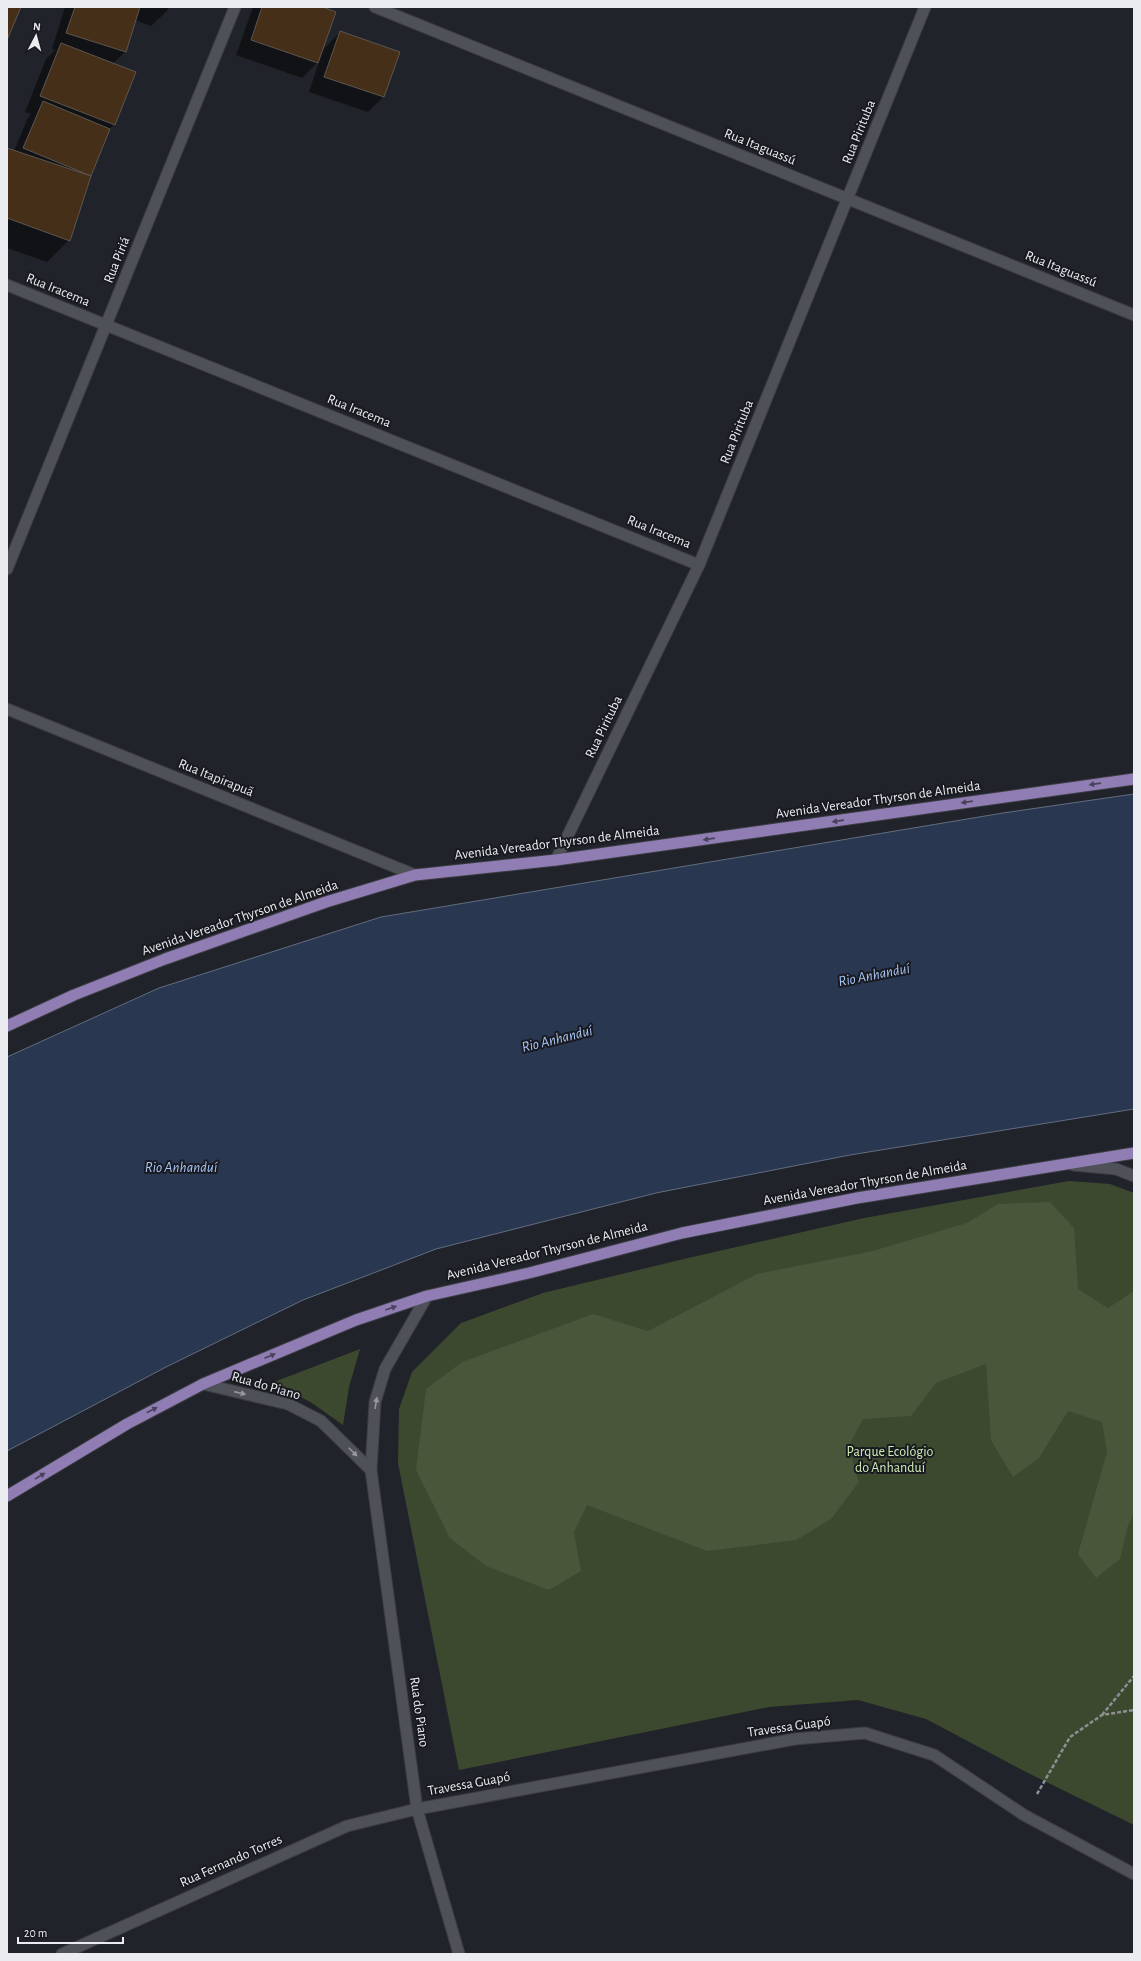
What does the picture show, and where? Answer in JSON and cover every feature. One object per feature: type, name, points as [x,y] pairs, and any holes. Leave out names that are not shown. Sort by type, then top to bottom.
[{"type":"main road","name":"Avenida Vereador Thyrson de Almeida","points":[[7,1026],[74,995],[165,959],[326,902],[415,876],[556,860],[1134,779]]},
{"type":"main road","name":"Avenida Vereador Thyrson de Almeida","points":[[7,1496],[126,1424],[202,1384],[356,1320],[427,1296],[529,1273],[682,1233],[857,1198],[1134,1153]]},
{"type":"street","name":"Rua Piriá","points":[[7,569],[235,7]]},
{"type":"street","name":"Rua Itaguassú","points":[[375,7],[1134,315]]},
{"type":"street","name":"Rua Pirituba","points":[[556,860],[699,565],[925,7]]},
{"type":"street","name":"Rua Iracema","points":[[7,285],[699,565]]},
{"type":"street","name":"Rua Itapirapuã","points":[[7,709],[415,876]]},
{"type":"street","points":[[1067,1164],[1116,1169],[1134,1176]]},
{"type":"street","name":"Rua do Piano","points":[[427,1296],[385,1369],[375,1402],[371,1470],[417,1809],[459,1954]]},
{"type":"street","name":"Rua do Piano","points":[[202,1384],[288,1404],[321,1421],[371,1470]]},
{"type":"street","name":"Travessa Guapó","points":[[417,1809],[795,1740],[866,1733],[934,1755],[1024,1815],[1134,1874]]},
{"type":"street","name":"Rua Fernando Torres","points":[[62,1954],[346,1826],[417,1809]]},
{"type":"path","points":[[1024,1815],[1070,1737],[1102,1715],[1134,1676]]},
{"type":"path","points":[[1102,1715],[1134,1710]]},
{"type":"green space","name":"Parque Ecológio do Anhanduí","points":[[1069,1181],[1110,1184],[1134,1193],[1134,1825],[1024,1771],[926,1719],[858,1700],[769,1707],[459,1770],[398,1463],[399,1409],[412,1372],[461,1323],[543,1293],[688,1258],[864,1218]]},
{"type":"green space","points":[[1050,1202],[1074,1228],[1078,1289],[1108,1308],[1134,1291],[1134,1514],[1128,1525],[1120,1559],[1096,1578],[1078,1554],[1107,1452],[1102,1422],[1068,1411],[1039,1458],[1013,1477],[991,1440],[986,1364],[936,1383],[911,1416],[863,1419],[848,1447],[859,1482],[831,1519],[796,1540],[707,1551],[587,1505],[574,1532],[581,1571],[549,1590],[486,1566],[450,1538],[416,1470],[426,1389],[462,1362],[593,1314],[648,1331],[757,1274],[873,1251],[967,1223],[998,1204]]},
{"type":"green space","points":[[360,1349],[349,1387],[343,1425],[312,1403],[274,1382]]},
{"type":"water","name":"Rio Anhanduí","points":[[1134,794],[1134,1109],[850,1155],[656,1193],[436,1249],[303,1300],[166,1367],[7,1451],[7,1057],[159,988],[381,917],[1003,813]]},
{"type":"building","points":[[7,7],[21,7],[7,40]]},
{"type":"building","points":[[75,7],[140,7],[126,52],[66,33]]},
{"type":"building","points":[[262,7],[323,7],[336,12],[318,63],[251,40]]},
{"type":"building","points":[[340,31],[400,52],[384,97],[324,77]]},
{"type":"building","points":[[61,43],[136,72],[115,125],[40,96]]},
{"type":"building","points":[[43,101],[110,129],[91,176],[23,148]]},
{"type":"building","points":[[7,148],[91,176],[70,241],[7,218]]}]
